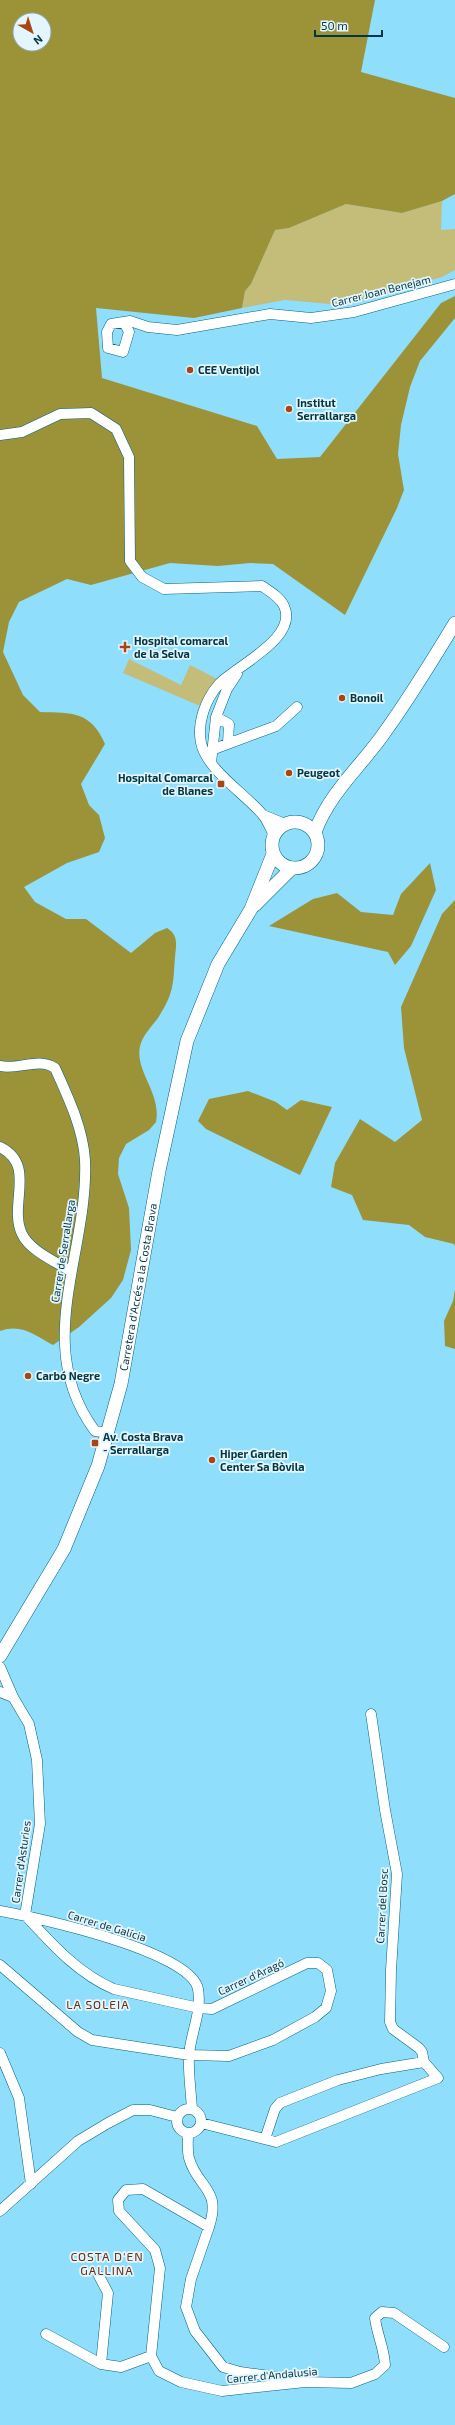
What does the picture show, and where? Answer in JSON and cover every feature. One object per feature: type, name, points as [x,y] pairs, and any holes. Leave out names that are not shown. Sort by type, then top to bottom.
[{"type":"main road","points":[[314,832],[330,800],[382,736],[427,670],[455,623]]},
{"type":"main road","points":[[300,822],[308,826],[314,832],[318,846],[314,858],[304,866],[292,868],[282,864],[273,854],[271,843],[274,835],[285,824],[300,822],[330,800]]},
{"type":"main road","name":"Carretera d'Accés a la Costa Brava","points":[[0,1656],[64,1550],[109,1433],[121,1384],[172,1103],[187,1041],[218,964],[251,909],[273,854]]},
{"type":"main road","name":"Carretera d'Accés a la Costa Brava","points":[[251,909],[292,868]]},
{"type":"street","name":"Carrer Joan Benejam","points":[[124,322],[130,321],[148,327],[177,330],[270,314],[311,318],[354,312],[455,284]]},
{"type":"street","points":[[0,435],[22,432],[60,414],[91,413],[116,428],[129,457],[130,561],[142,577],[164,589],[262,586],[284,605],[286,616],[284,627],[270,643],[220,684],[206,701],[201,723],[201,742],[205,757],[263,814],[274,835]]},
{"type":"street","points":[[211,763],[214,749],[216,717],[228,689],[240,669]]},
{"type":"street","points":[[201,742],[214,749],[228,744],[276,726],[297,707]]},
{"type":"street","points":[[216,717],[229,724],[228,744]]},
{"type":"street","points":[[263,814],[285,824]]},
{"type":"street","name":"Carrer de Serrallarga","points":[[0,1066],[6,1068],[35,1063],[49,1064],[56,1068],[83,1136],[85,1161],[83,1206],[70,1272],[64,1335],[69,1380],[81,1412],[96,1430],[109,1433]]},
{"type":"street","points":[[0,1147],[17,1162],[21,1181],[19,1220],[22,1234],[34,1248],[70,1272]]},
{"type":"street","name":"Carrer d'Asturies","points":[[0,1667],[13,1697],[28,1724],[37,1760],[40,1824],[25,1916]]},
{"type":"street","points":[[0,1692],[13,1697]]},
{"type":"street","name":"Carrer del Bosc","points":[[265,2139],[276,2142],[438,2078],[424,2062],[422,2052],[419,2048],[393,2029],[390,2022],[391,1970],[397,1874],[384,1810],[371,1714]]},
{"type":"street","name":"Carrer de Galícia","points":[[0,1911],[25,1916],[139,1947],[174,1965],[194,1980],[198,1988],[199,2008],[189,2055],[192,2109]]},
{"type":"street","name":"Carrer d'Aragó","points":[[0,1965],[78,2032],[92,2040],[189,2055],[229,2056],[273,2040],[315,2017],[326,2008],[331,1991],[327,1970],[318,1964],[307,1964],[212,2009],[199,2008],[114,1989],[101,1983],[62,1954],[25,1916]]},
{"type":"street","points":[[0,2054],[19,2098],[32,2184]]},
{"type":"street","points":[[201,2123],[265,2139],[275,2109],[280,2103],[338,2080],[381,2069],[424,2062]]},
{"type":"street","points":[[192,2109],[199,2114],[201,2123],[196,2130],[188,2133],[178,2128],[177,2117],[183,2110],[192,2109]]},
{"type":"street","points":[[0,2212],[78,2141],[133,2110],[150,2110],[177,2117]]},
{"type":"street","points":[[188,2133],[189,2159],[211,2193],[213,2213],[191,2279],[186,2307],[195,2331],[223,2367],[240,2372],[305,2382]]},
{"type":"street","points":[[46,2334],[101,2364],[121,2367],[151,2356],[160,2268],[155,2250],[119,2211],[118,2200],[126,2190],[143,2189],[209,2226]]},
{"type":"street","points":[[100,2276],[108,2294],[101,2364]]},
{"type":"street","name":"Carrer d'Andalusia","points":[[151,2356],[159,2371],[181,2382],[222,2391],[305,2382],[351,2383],[375,2374],[384,2366],[384,2350],[376,2328],[375,2318],[382,2312],[394,2314],[444,2347]]},
{"type":"shaded area","points":[[0,0],[375,0],[361,72],[455,98],[455,194],[442,201],[402,213],[346,204],[289,228],[275,230],[251,284],[245,291],[242,308],[194,318],[96,308],[102,378],[257,426],[277,459],[320,457],[441,303],[455,296],[455,318],[420,361],[410,387],[401,425],[398,454],[404,490],[397,508],[345,615],[273,564],[250,563],[218,566],[170,563],[91,585],[67,579],[19,602],[9,622],[3,652],[23,695],[40,712],[71,714],[87,720],[100,733],[105,744],[81,784],[89,805],[99,815],[105,838],[99,852],[67,863],[24,887],[35,902],[66,919],[86,919],[131,953],[155,933],[167,928],[175,937],[176,945],[173,982],[170,995],[158,1018],[142,1040],[139,1053],[143,1072],[155,1101],[157,1111],[156,1122],[149,1130],[126,1144],[119,1158],[118,1174],[129,1208],[131,1250],[123,1280],[111,1298],[79,1327],[53,1345],[28,1331],[15,1328],[0,1331]]},
{"type":"shaded area","points":[[442,201],[441,230],[455,229],[455,270],[442,277],[342,305],[285,300],[242,308],[245,291],[251,284],[275,230],[289,228],[346,204],[402,213]]},
{"type":"shaded area","points":[[129,659],[181,685],[190,665],[219,680],[203,699],[200,706],[123,673]]},
{"type":"shaded area","points":[[430,863],[436,890],[411,946],[395,965],[388,952],[269,926],[313,899],[337,893],[361,912],[393,915],[401,894]]},
{"type":"shaded area","points":[[455,900],[455,1247],[454,1244],[425,1237],[409,1225],[363,1220],[352,1195],[331,1187],[335,1163],[360,1119],[395,1142],[422,1120],[404,1048],[401,1007],[442,914]]},
{"type":"shaded area","points":[[248,1091],[276,1102],[287,1110],[301,1100],[332,1107],[300,1175],[206,1129],[198,1121],[209,1099]]},
{"type":"shaded area","points":[[455,1289],[455,1349],[445,1346],[444,1321],[453,1301]]},
{"type":"place","name":"CEE Ventijol","points":[[190,370]]},
{"type":"place","name":"Institut Serrallarga","points":[[289,409]]},
{"type":"place","name":"Hospital comarcal de la Selva","points":[[125,647]]},
{"type":"place","name":"Bonoil","points":[[342,698]]},
{"type":"place","name":"Peugeot","points":[[289,773]]},
{"type":"place","name":"Hospital Comarcal de Blanes","points":[[221,784]]},
{"type":"place","name":"Carbó Negre","points":[[28,1376]]},
{"type":"place","name":"Av. Costa Brava - Serrallarga","points":[[95,1443]]},
{"type":"place","name":"Hiper Garden Center Sa Bòvila","points":[[212,1460]]},
{"type":"district","name":"LA SOLEIA","points":[[98,2005]]},
{"type":"district","name":"COSTA D'EN GALLINA","points":[[107,2264]]}]
